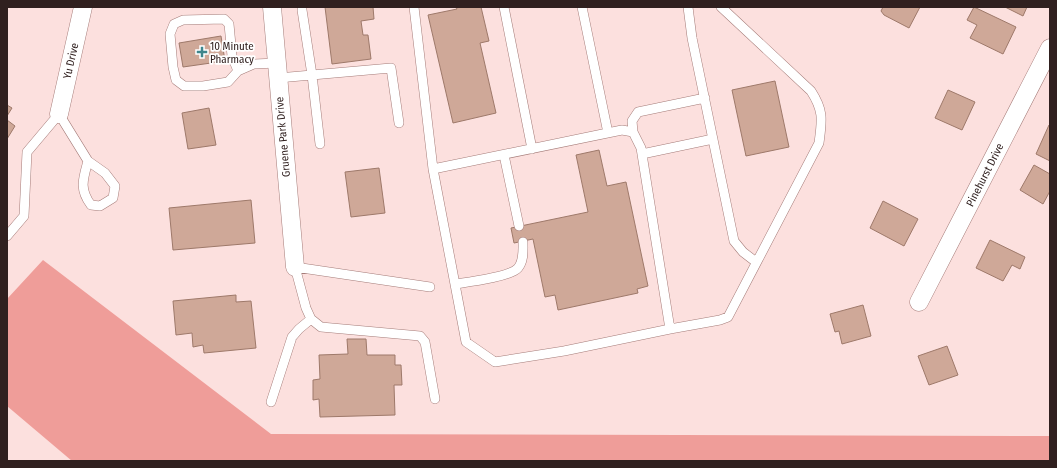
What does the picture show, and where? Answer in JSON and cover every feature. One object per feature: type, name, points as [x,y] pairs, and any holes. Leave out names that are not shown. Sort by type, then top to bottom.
[{"type":"street","name":"Yu Drive","points":[[59,114],[83,7]]},
{"type":"street","name":"Gruene Park Drive","points":[[272,7],[295,267]]},
{"type":"street","name":"Pinehurst Drive","points":[[919,302],[1050,48]]},
{"type":"lane","points":[[414,7],[433,169],[466,342],[495,362],[564,351],[720,320],[728,316],[819,143],[822,122],[819,103],[810,91],[721,7]]},
{"type":"lane","points":[[504,7],[532,149]]},
{"type":"lane","points":[[582,7],[608,133]]},
{"type":"lane","points":[[688,7],[692,38],[734,241],[743,252],[756,262]]},
{"type":"lane","points":[[302,10],[312,75],[320,144]]},
{"type":"lane","points":[[238,71],[232,56],[229,24],[224,19],[184,20],[174,24],[170,34],[173,66],[176,80],[184,86],[203,86],[228,82],[238,71],[254,64],[278,70],[312,75],[390,68],[399,123]]},
{"type":"lane","points":[[670,329],[641,148],[634,132],[632,121],[638,112],[705,98]]},
{"type":"lane","points":[[7,236],[24,216],[27,152],[59,114],[88,161],[105,173],[115,186],[113,198],[100,206],[91,205],[85,197],[82,183],[88,161]]},
{"type":"lane","points":[[433,169],[622,130],[634,132]]},
{"type":"lane","points":[[642,154],[713,139]]},
{"type":"lane","points":[[504,155],[519,226]]},
{"type":"lane","points":[[455,284],[510,274],[518,268],[523,256],[523,242]]},
{"type":"lane","points":[[430,287],[295,267],[306,308],[311,319],[321,326],[420,336],[425,342],[435,399]]},
{"type":"lane","points":[[272,402],[292,337],[311,319]]},
{"type":"shaded area","points":[[43,260],[271,434],[1050,436],[1050,461],[72,461],[7,406],[7,299]]},
{"type":"building","points":[[325,7],[373,7],[374,19],[361,21],[363,35],[368,35],[371,59],[332,64]]},
{"type":"building","points":[[456,7],[481,7],[489,41],[480,43],[496,113],[453,123],[428,15],[457,9]]},
{"type":"building","points":[[883,7],[920,7],[909,28],[884,15],[881,11]]},
{"type":"building","points":[[974,7],[1016,27],[1003,54],[970,38],[977,25],[967,20]]},
{"type":"building","points":[[1005,7],[1027,7],[1023,16]]},
{"type":"building","name":"10 Minute Pharmacy","points":[[221,36],[225,61],[183,67],[179,43]]},
{"type":"building","points":[[775,81],[789,147],[746,156],[732,90]]},
{"type":"building","points":[[948,90],[975,102],[962,130],[935,118]]},
{"type":"building","points":[[7,105],[12,108],[7,116]]},
{"type":"building","points":[[209,108],[216,145],[188,149],[182,113]]},
{"type":"building","points":[[7,120],[15,126],[7,139]]},
{"type":"building","points":[[1049,125],[1050,126],[1050,161],[1036,154]]},
{"type":"building","points":[[599,150],[607,186],[626,182],[648,286],[637,289],[638,293],[558,310],[555,295],[545,297],[533,239],[514,243],[511,228],[588,212],[576,155]]},
{"type":"building","points":[[1034,165],[1050,174],[1050,191],[1043,204],[1020,190]]},
{"type":"building","points":[[379,168],[385,213],[351,217],[345,172]]},
{"type":"building","points":[[251,200],[255,243],[173,250],[169,208]]},
{"type":"building","points":[[883,201],[918,219],[904,246],[870,228]]},
{"type":"building","points":[[990,240],[1025,257],[1020,269],[1012,265],[1003,281],[976,268]]},
{"type":"building","points":[[236,295],[236,302],[251,301],[256,348],[204,353],[203,345],[193,347],[192,333],[176,335],[173,301]]},
{"type":"building","points":[[863,305],[871,336],[842,344],[839,331],[835,332],[830,314]]},
{"type":"building","points":[[347,339],[366,339],[367,355],[395,355],[395,365],[401,365],[402,385],[394,385],[395,415],[320,417],[319,399],[313,400],[313,380],[320,379],[319,355],[348,354]]},
{"type":"building","points":[[947,346],[958,375],[929,385],[918,356]]},
{"type":"place","name":"10 Minute Pharmacy","points":[[202,52]]}]
